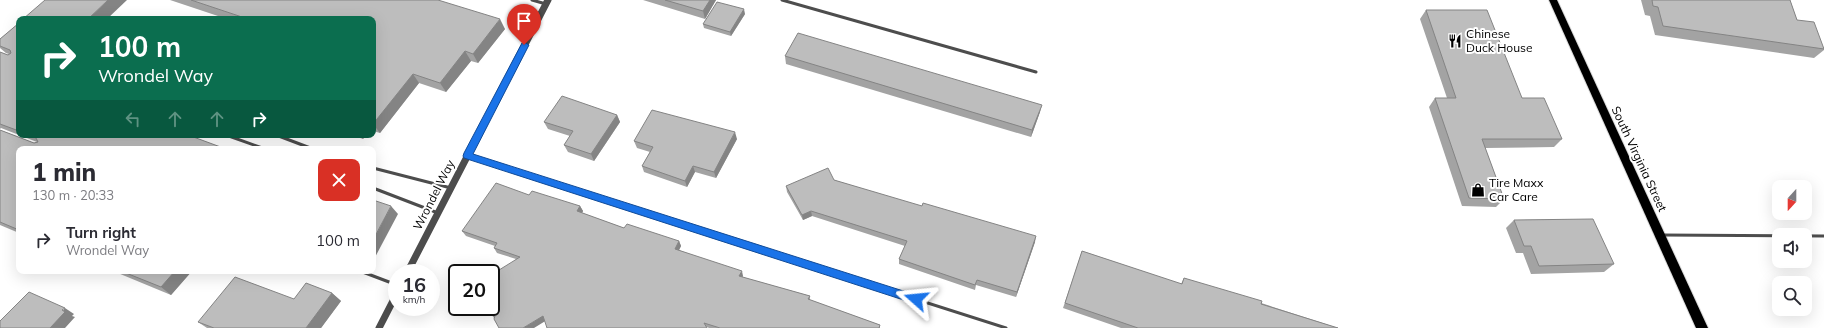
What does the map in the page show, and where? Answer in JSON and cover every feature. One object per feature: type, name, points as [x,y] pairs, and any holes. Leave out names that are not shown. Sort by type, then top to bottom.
[{"type":"main road","name":"South Virginia Street","points":[[1553,0],[1702,328]]},
{"type":"street","name":"Wrondel Way","points":[[412,264],[547,2]]},
{"type":"street","points":[[381,327],[388,312]]},
{"type":"lane","points":[[532,0],[547,2]]},
{"type":"lane","points":[[782,0],[1036,72]]},
{"type":"lane","points":[[234,138],[257,146]]},
{"type":"lane","points":[[284,138],[305,146]]},
{"type":"lane","points":[[467,156],[1006,328]]},
{"type":"lane","points":[[376,169],[451,188]]},
{"type":"lane","points":[[376,189],[438,213]]},
{"type":"lane","points":[[1661,235],[1824,236]]},
{"type":"lane","points":[[368,274],[388,282]]},
{"type":"building","points":[[45,0],[108,0],[91,16],[26,16]]},
{"type":"building","points":[[191,0],[438,0],[500,19],[473,54],[465,51],[440,83],[413,74],[376,120],[376,16],[239,16]]},
{"type":"building","points":[[665,0],[710,0],[703,11]]},
{"type":"building","points":[[1652,0],[1790,0],[1797,20],[1814,22],[1824,49],[1663,26],[1658,7],[1653,6]]},
{"type":"building","points":[[717,2],[744,9],[730,32],[703,24]]},
{"type":"building","points":[[1426,10],[1487,10],[1522,98],[1544,98],[1562,139],[1482,139],[1504,199],[1469,198],[1435,98],[1456,98]]},
{"type":"building","points":[[16,26],[16,130],[0,124],[0,52],[8,55],[11,53],[10,50],[0,46],[0,39]]},
{"type":"building","points":[[798,33],[1042,105],[1032,130],[785,56]]},
{"type":"building","points":[[562,96],[617,115],[591,154],[564,145],[573,131],[544,122]]},
{"type":"building","points":[[652,110],[735,132],[714,172],[693,166],[685,181],[642,166],[653,147],[634,141]]},
{"type":"building","points":[[0,130],[16,136],[16,138],[21,138],[34,143],[38,142],[36,138],[196,138],[218,146],[16,146],[16,229],[0,222]]},
{"type":"building","points":[[828,168],[834,180],[922,206],[923,203],[1036,236],[1017,292],[977,280],[975,285],[899,259],[907,241],[811,211],[802,215],[786,186]]},
{"type":"building","points":[[496,183],[529,195],[532,191],[580,206],[577,211],[624,228],[627,224],[679,241],[675,249],[742,271],[739,276],[810,296],[808,299],[880,325],[879,328],[720,328],[704,323],[707,328],[547,328],[543,316],[523,328],[499,328],[494,319],[495,316],[500,316],[500,269],[520,257],[494,248],[497,243],[462,231]]},
{"type":"building","points":[[376,201],[391,206],[376,234]]},
{"type":"building","points":[[1593,219],[1614,264],[1539,266],[1531,246],[1524,246],[1514,220]]},
{"type":"building","points":[[1082,251],[1182,284],[1184,278],[1262,301],[1261,304],[1338,328],[1138,328],[1065,303]]},
{"type":"building","points":[[128,274],[172,274],[161,287]]},
{"type":"building","points":[[235,277],[294,299],[306,283],[332,293],[306,328],[214,328],[198,322]]},
{"type":"building","points":[[29,292],[65,308],[62,310],[65,312],[50,328],[0,328],[0,321]]},
{"type":"place","name":"Chinese Duck House","points":[[1455,41]]},
{"type":"place","name":"Tire Maxx Car Care","points":[[1478,190]]},
{"type":"route","points":[[524,45],[467,156],[916,299]]}]
